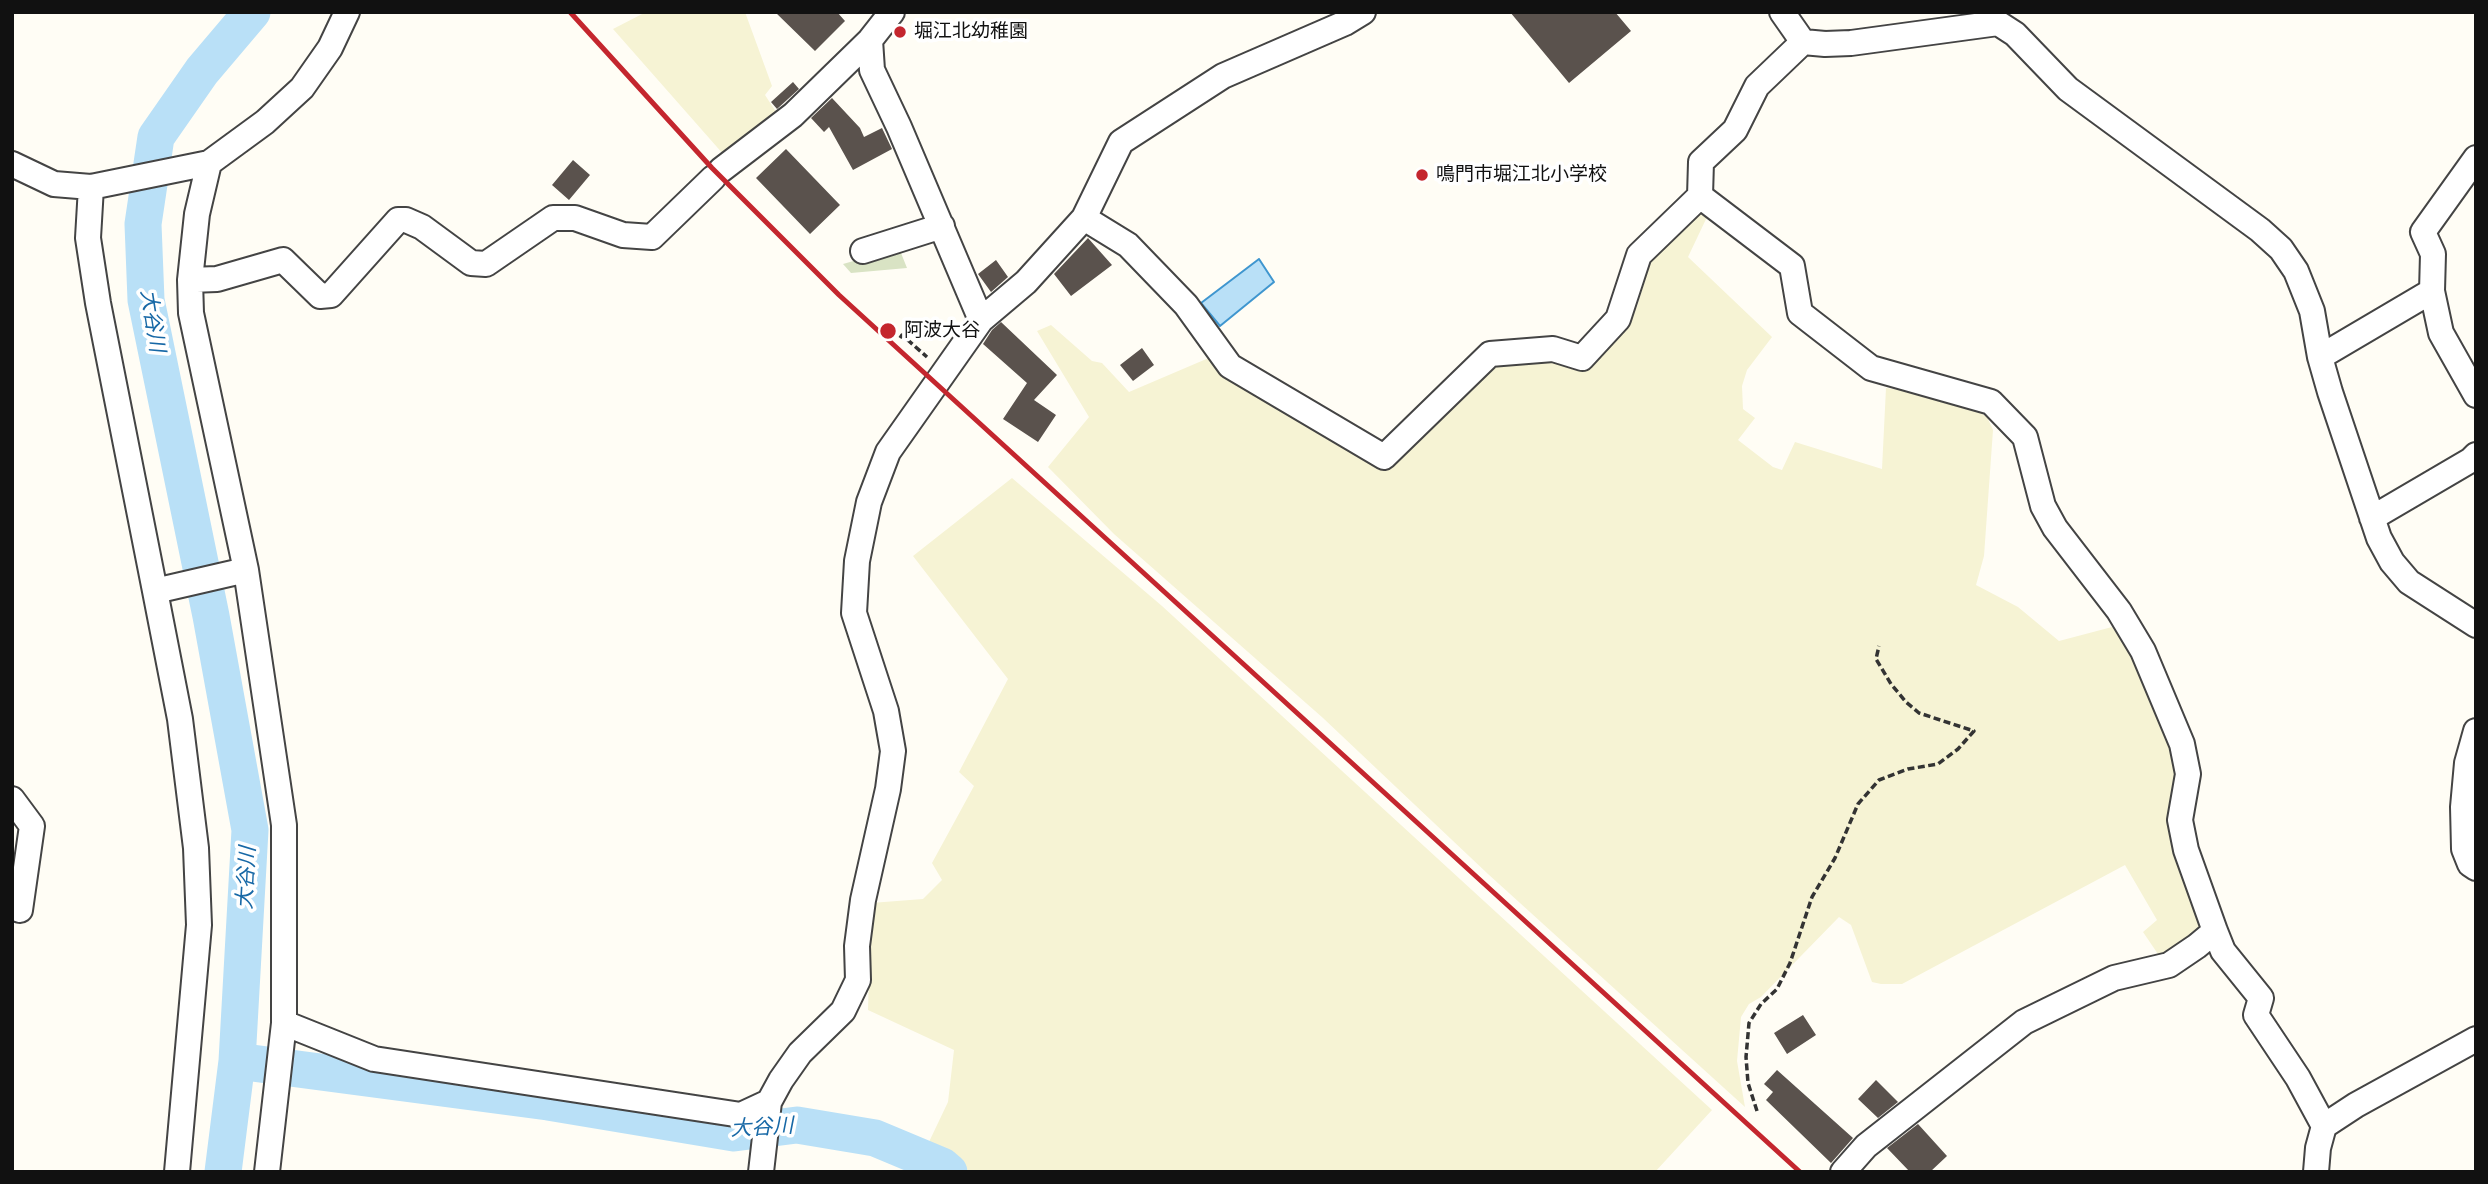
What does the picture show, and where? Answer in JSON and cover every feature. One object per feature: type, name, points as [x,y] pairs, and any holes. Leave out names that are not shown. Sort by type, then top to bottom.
[{"type":"street","points":[[12,164],[54,184],[97,186],[198,164],[265,122],[302,88],[330,48],[347,12]]},
{"type":"street","points":[[190,280],[217,279],[283,260],[320,296],[331,295],[398,220],[406,220],[422,227],[471,263],[486,264],[553,218],[575,218],[623,235],[652,237],[717,174],[793,116],[870,40],[892,12]]},
{"type":"street","points":[[762,1161],[768,1110],[781,1080],[800,1053],[843,1011],[858,980],[857,946],[863,900],[888,789],[892,751],[886,711],[854,613],[857,561],[869,502],[888,452],[981,320],[1026,282],[1084,218],[1121,142],[1223,76],[1345,23],[1363,12]]},
{"type":"street","points":[[1782,12],[1803,42]]},
{"type":"street","points":[[1084,218],[1128,245],[1186,305],[1230,366],[1384,457],[1490,354],[1553,349],[1582,358],[1618,319],[1639,256],[1700,196],[1701,162],[1735,130],[1757,86],[1803,42],[1851,43],[2004,17],[2015,34],[2068,89],[2260,230],[2281,249],[2296,271],[2312,312],[2320,357],[2372,518],[2392,562],[2409,582],[2476,625]]},
{"type":"street","points":[[870,40],[872,70],[900,127],[981,320]]},
{"type":"street","points":[[2476,158],[2423,232],[2433,254],[2432,290],[2441,333],[2476,395]]},
{"type":"street","points":[[198,164],[197,214],[190,280],[191,313],[241,571],[284,825],[284,1023],[267,1172]]},
{"type":"street","points":[[97,186],[88,238],[96,290],[158,590],[180,719],[197,861],[199,925],[177,1172]]},
{"type":"street","points":[[1700,196],[1792,266],[1800,313],[1871,368],[1991,401],[2025,437],[2043,506],[2055,528],[2119,611],[2143,651],[2182,744],[2188,774],[2180,820],[2186,850],[2215,931],[2223,951],[2261,998],[2256,1015],[2298,1077],[2324,1126]]},
{"type":"street","points":[[863,250],[942,226]]},
{"type":"street","points":[[2320,357],[2432,290]]},
{"type":"street","points":[[2372,518],[2476,455]]},
{"type":"street","points":[[158,590],[241,571]]},
{"type":"street","points":[[2476,732],[2467,763],[2463,807],[2464,849],[2470,864],[2476,868]]},
{"type":"street","points":[[12,799],[32,826],[20,910]]},
{"type":"street","points":[[1843,1172],[1866,1146],[2024,1022],[2114,978],[2168,965],[2215,931]]},
{"type":"street","points":[[284,1023],[374,1059],[741,1115],[768,1110]]},
{"type":"street","points":[[2316,1172],[2318,1148],[2324,1126],[2356,1105],[2476,1039]]},
{"type":"path","points":[[900,338],[902,335],[944,373]]},
{"type":"path","points":[[1757,1111],[1748,1083],[1746,1057],[1749,1023],[1761,1004],[1777,989],[1790,963],[1812,897],[1835,858],[1858,804],[1880,780],[1908,769],[1938,764],[1958,749],[1974,731],[1919,713],[1906,702],[1876,659],[1879,646]]},
{"type":"shaded area","points":[[646,12],[745,12],[772,86],[765,95],[780,118],[724,155],[613,29]]},
{"type":"shaded area","points":[[1698,209],[1707,217],[1688,257],[1772,337],[1747,370],[1742,386],[1743,409],[1755,418],[1738,440],[1773,467],[1782,470],[1795,442],[1882,469],[1886,388],[1975,410],[1987,417],[1993,430],[1984,556],[1976,585],[2018,607],[2059,641],[2112,627],[2132,656],[2174,742],[2208,930],[2160,957],[2143,932],[2157,920],[2125,865],[1902,984],[1881,984],[1872,982],[1851,925],[1839,917],[1761,997],[1749,1004],[1741,1017],[1737,1061],[1745,1107],[1488,874],[1323,718],[1114,534],[1048,467],[1089,417],[1037,331],[1051,325],[1092,361],[1102,363],[1129,392],[1211,357],[1384,463],[1490,362],[1552,354],[1578,365],[1597,360],[1637,307],[1651,259]]},
{"type":"shaded area","points":[[1012,478],[1162,606],[1712,1110],[1655,1172],[971,1172],[928,1144],[948,1102],[954,1050],[868,1010],[871,903],[923,899],[942,880],[932,863],[974,786],[959,772],[1008,679],[913,556]]},
{"type":"green space","points":[[899,248],[907,268],[851,273],[843,264]]},
{"type":"water","points":[[1259,259],[1274,282],[1220,326],[1201,303]]},
{"type":"building","points":[[775,12],[837,12],[845,21],[815,51]]},
{"type":"building","points":[[1510,12],[1615,12],[1631,31],[1569,83]]},
{"type":"building","points":[[793,82],[799,89],[777,109],[771,102]]},
{"type":"building","points":[[832,98],[860,128],[864,137],[882,128],[892,149],[853,170],[829,127],[824,132],[811,118]]},
{"type":"building","points":[[786,149],[840,205],[810,234],[756,178]]},
{"type":"building","points":[[573,160],[590,175],[569,200],[552,185]]},
{"type":"building","points":[[1088,238],[1112,265],[1071,296],[1054,274]]},
{"type":"building","points":[[996,260],[1008,277],[991,292],[978,274]]},
{"type":"building","points":[[1001,322],[1057,375],[1034,400],[1056,415],[1038,442],[1003,419],[1027,383],[983,344]]},
{"type":"building","points":[[1142,348],[1154,365],[1133,381],[1120,365]]},
{"type":"building","points":[[1803,1015],[1816,1035],[1787,1054],[1774,1033]]},
{"type":"building","points":[[1777,1070],[1853,1138],[1831,1163],[1766,1100],[1773,1092],[1764,1084]]},
{"type":"building","points":[[1876,1080],[1898,1102],[1878,1118],[1858,1099]]},
{"type":"building","points":[[1918,1124],[1947,1156],[1930,1172],[1910,1172],[1887,1148]]},
{"type":"waterway","name":"大谷川","points":[[223,1172],[237,1061],[250,830],[211,616],[146,300],[143,224],[156,137],[202,71],[252,12]]},
{"type":"waterway","name":"大谷川","points":[[237,1061],[548,1102],[734,1133],[797,1125],[875,1138],[942,1166],[949,1172]]},
{"type":"railway","points":[[570,12],[712,168],[839,295],[1800,1172]]},
{"type":"place","name":"堀江北幼稚園","points":[[900,32]]},
{"type":"place","name":"鳴門市堀江北小学校","points":[[1422,175]]},
{"type":"place","name":"阿波大谷","points":[[888,331]]}]
